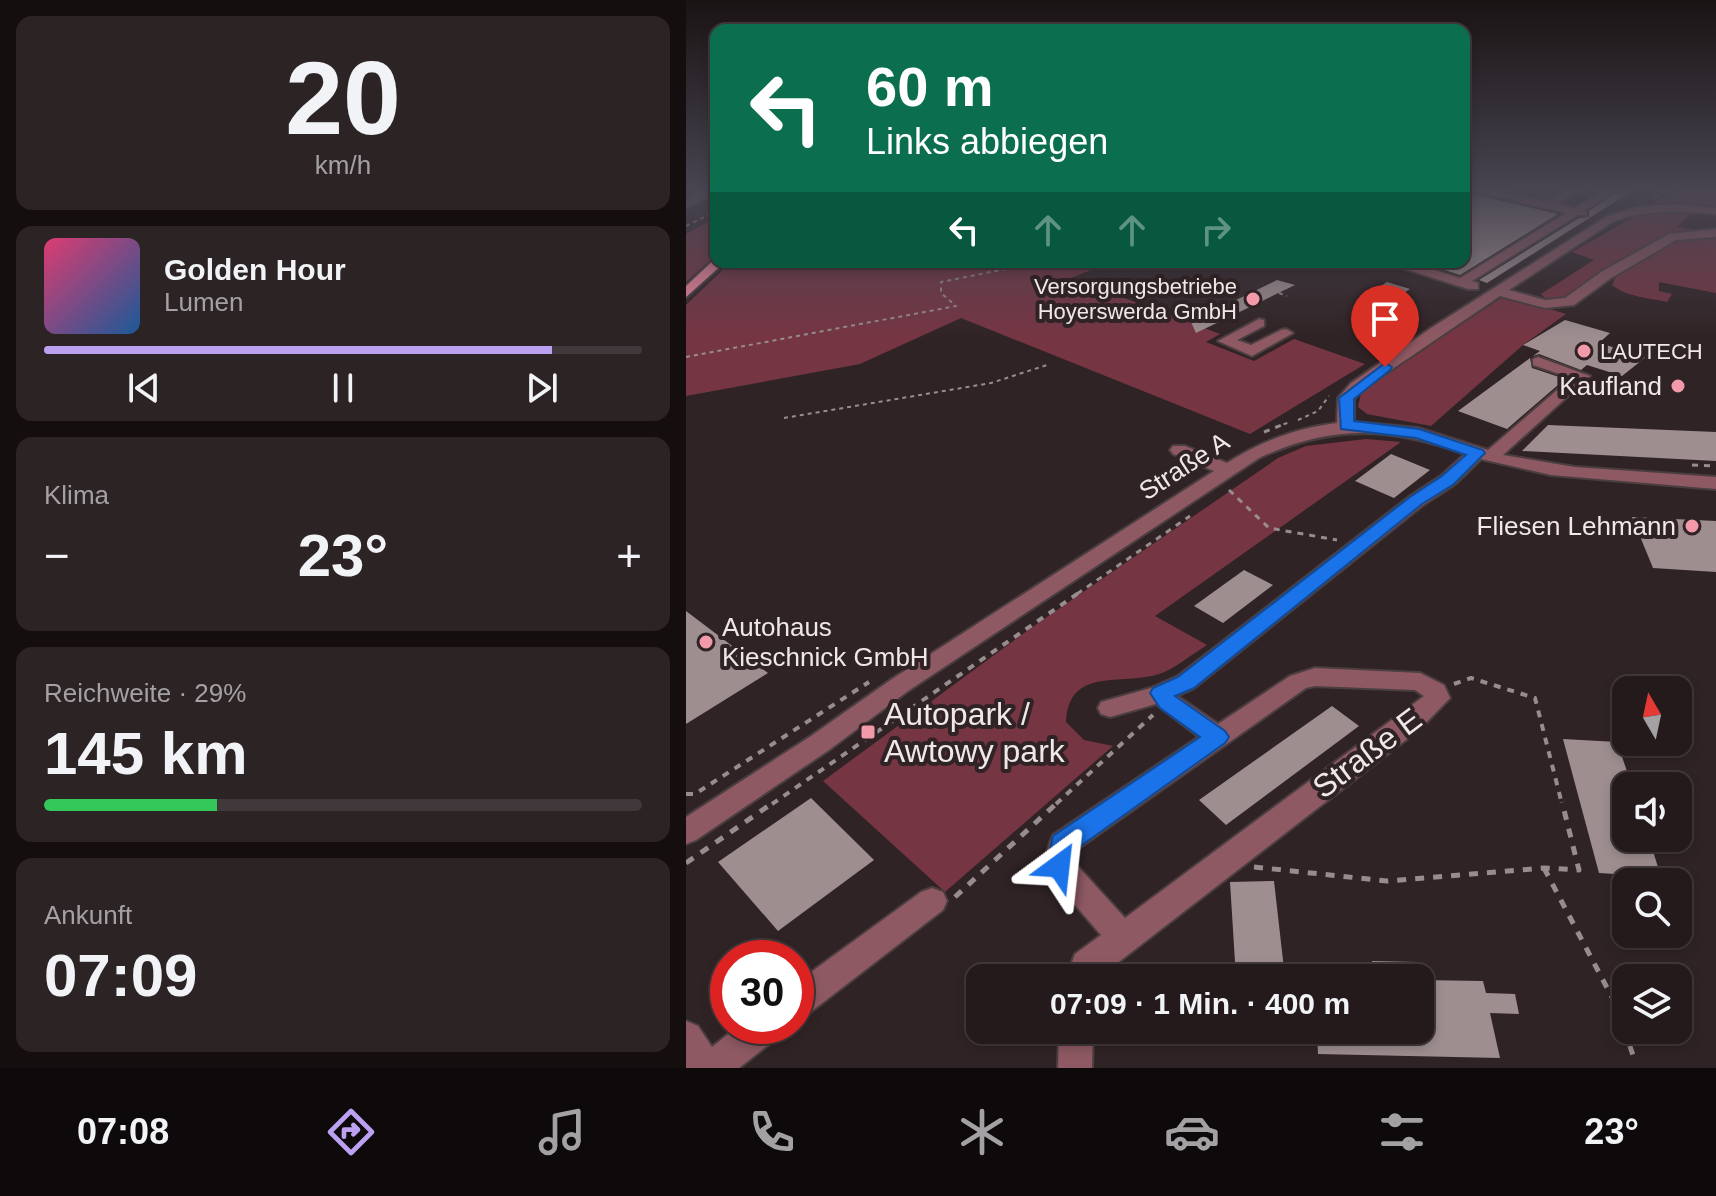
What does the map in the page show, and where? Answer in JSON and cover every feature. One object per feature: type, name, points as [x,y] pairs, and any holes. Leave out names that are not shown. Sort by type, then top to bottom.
[{"type":"main road","points":[[686,293],[713,268]]},
{"type":"street","points":[[1462,282],[1531,239]]},
{"type":"street","points":[[1579,239],[1357,386],[1346,398],[1346,425],[1419,433],[1483,455],[1564,472],[1716,483]]},
{"type":"street","points":[[1416,268],[1545,304],[1569,302],[1606,275],[1670,239]]},
{"type":"street","points":[[1259,323],[1225,341],[1252,351],[1286,333]]},
{"type":"street","points":[[1110,708],[1164,698],[1582,376],[1538,362]]},
{"type":"street","name":"Straße A","points":[[686,832],[820,743],[900,685],[1228,480],[1280,440],[1346,425]]},
{"type":"street","points":[[1179,450],[1228,480]]},
{"type":"street","points":[[1661,477],[1716,476]]},
{"type":"street","name":"Straße E","points":[[1087,964],[1411,722],[1438,698],[1435,691],[1420,682],[1315,677],[1298,682],[1063,844],[1059,866],[1123,937]]},
{"type":"street","points":[[1164,698],[1217,737]]},
{"type":"street","points":[[814,990],[932,901]]},
{"type":"street","points":[[686,1038],[709,1068],[741,1044]]},
{"type":"street","points":[[1075,1068],[1076,1044]]},
{"type":"path","points":[[686,357],[956,306],[941,293],[941,282],[1010,268]]},
{"type":"path","points":[[1279,293],[1287,296]]},
{"type":"path","points":[[1230,313],[1239,308]]},
{"type":"path","points":[[784,418],[991,383],[1047,365]]},
{"type":"path","points":[[1228,480],[1269,528],[1360,544]]},
{"type":"path","points":[[686,863],[1190,517]]},
{"type":"path","points":[[1219,864],[1387,881],[1544,868],[1579,870],[1535,698],[1471,678],[1435,691]]},
{"type":"path","points":[[686,794],[695,794],[846,698]]},
{"type":"path","points":[[932,901],[956,896],[1164,698]]},
{"type":"path","points":[[1544,868],[1614,1001],[1634,1058]]},
{"type":"shaded area","points":[[686,239],[710,239],[710,260],[686,282]]},
{"type":"shaded area","points":[[1595,239],[1716,239],[1716,293],[1659,282],[1659,291],[1672,294],[1667,302],[1638,296],[1612,285],[1618,270],[1605,268],[1564,298],[1548,301],[1541,294],[1594,260],[1572,252]]},
{"type":"shaded area","points":[[725,268],[1096,268],[1071,278],[1220,334],[1206,342],[1254,361],[1294,339],[1365,364],[1250,434],[961,318],[860,364],[686,396],[686,305]]},
{"type":"shaded area","points":[[1506,295],[1566,314],[1523,345],[1431,426],[1367,414],[1358,407],[1361,393],[1368,386]]},
{"type":"shaded area","points":[[1366,439],[1401,442],[1155,616],[1207,645],[1159,674],[1099,682],[1087,685],[1076,693],[1069,704],[1066,722],[1084,740],[1113,746],[945,892],[823,781],[1031,628],[1278,458],[1306,446]]},
{"type":"building","points":[[1470,239],[1518,239],[1460,275],[1438,268],[1470,268]]},
{"type":"building","points":[[1545,239],[1557,239],[1487,283],[1479,280]]},
{"type":"building","points":[[1277,280],[1295,285],[1196,333],[1191,322]]},
{"type":"building","points":[[1387,282],[1410,289],[1393,300],[1370,293]]},
{"type":"building","name":"LAUTECH","points":[[1565,320],[1610,333],[1599,343],[1646,357],[1622,376],[1587,365],[1581,370],[1539,354],[1533,356],[1540,351],[1523,345]]},
{"type":"building","points":[[1530,358],[1532,368],[1565,379],[1507,429],[1458,411]]},
{"type":"building","points":[[1548,425],[1716,432],[1716,461],[1522,451]]},
{"type":"building","points":[[1391,454],[1430,470],[1394,498],[1355,481]]},
{"type":"building","points":[[1632,517],[1716,521],[1716,572],[1653,568]]},
{"type":"building","points":[[1244,570],[1273,585],[1223,623],[1194,606]]},
{"type":"building","name":"Autohaus Kieschnick GmbH","points":[[686,611],[768,673],[686,724]]},
{"type":"building","points":[[1332,706],[1359,726],[1226,825],[1199,800]]},
{"type":"building","points":[[1563,739],[1612,742],[1612,756],[1622,756],[1627,772],[1612,772],[1612,852],[1653,852],[1658,868],[1612,868],[1612,874],[1599,873]]},
{"type":"building","points":[[811,798],[874,860],[778,931],[718,862]]},
{"type":"building","points":[[1274,881],[1283,964],[1235,964],[1230,882]]},
{"type":"building","points":[[1372,961],[1418,964],[1373,964]]},
{"type":"building","points":[[1434,980],[1483,981],[1486,993],[1515,994],[1519,1014],[1490,1013],[1500,1058],[1318,1054],[1318,1044],[1434,1044]]},
{"type":"place","name":"Versorgungsbetriebe Hoyerswerda GmbH","points":[[1253,299]]},
{"type":"place","name":"LAUTECH","points":[[1584,351]]},
{"type":"place","name":"Kaufland","points":[[1678,386]]},
{"type":"place","name":"Fliesen Lehmann","points":[[1692,526]]},
{"type":"place","name":"Autohaus Kieschnick GmbH","points":[[706,642]]},
{"type":"place","name":"Autopark / Awtowy park","points":[[868,732]]},
{"type":"route","points":[[1059,866],[1063,844],[1217,737],[1168,702],[1161,693],[1186,682],[1416,501],[1448,480],[1477,453],[1419,433],[1346,425],[1346,398],[1357,386],[1385,367]]}]
